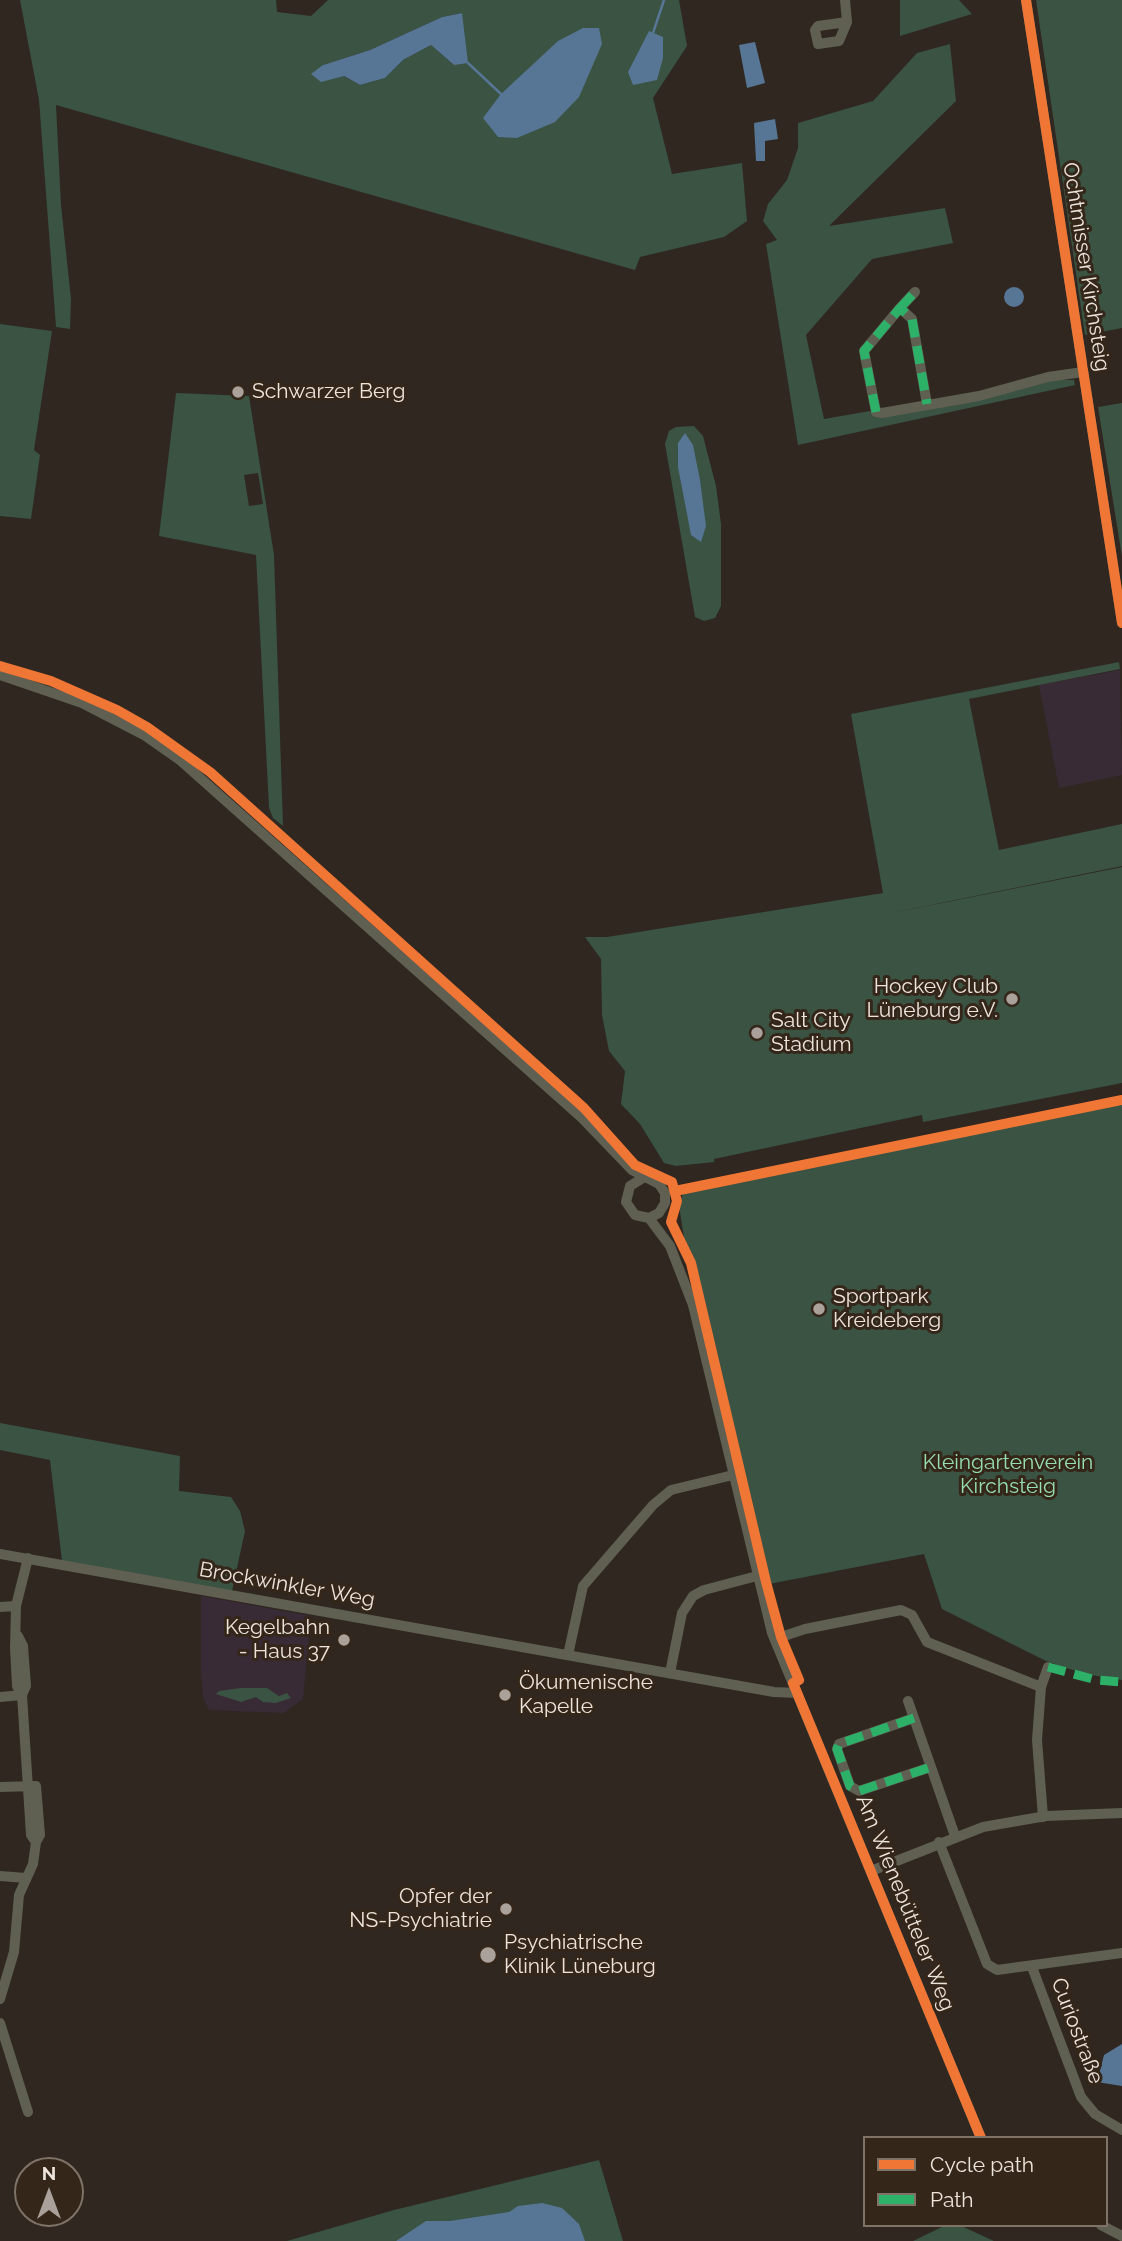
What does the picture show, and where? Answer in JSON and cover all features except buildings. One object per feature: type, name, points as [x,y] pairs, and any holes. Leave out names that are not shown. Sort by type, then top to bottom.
[{"type":"street","points":[[845,0],[847,22]]},
{"type":"street","name":"Ochtmisser Kirchsteig","points":[[1026,0],[1122,623]]},
{"type":"street","points":[[915,292],[864,351],[873,408],[883,413],[1083,372]]},
{"type":"street","points":[[900,308],[912,319],[927,404]]},
{"type":"street","name":"Am Wienebütteler Weg","points":[[0,675],[82,703],[144,735],[181,761],[582,1118],[617,1155],[643,1178],[656,1181],[664,1190],[666,1199],[662,1210],[670,1246],[693,1305],[757,1576],[775,1639],[980,2136]]},
{"type":"street","name":"Am Wienebütteler Weg","points":[[617,1155],[630,1186],[625,1197],[629,1210],[638,1217],[649,1218],[670,1246]]},
{"type":"street","points":[[630,1186],[643,1178]]},
{"type":"street","points":[[649,1218],[662,1210]]},
{"type":"street","points":[[568,1655],[583,1586],[653,1505],[671,1490],[733,1475]]},
{"type":"street","name":"Brockwinkler Weg","points":[[0,1553],[786,1694],[797,1692]]},
{"type":"street","points":[[0,1999],[14,1952],[19,1895],[33,1864],[36,1842],[31,1835],[22,1695],[16,1673],[16,1606],[28,1558]]},
{"type":"street","points":[[670,1673],[682,1612],[693,1596],[704,1590],[757,1576]]},
{"type":"street","points":[[0,1607],[16,1606]]},
{"type":"street","points":[[775,1639],[805,1629],[901,1610],[912,1615],[920,1634],[932,1645],[1041,1687]]},
{"type":"street","points":[[1043,1817],[1037,1740],[1041,1687],[1048,1667]]},
{"type":"street","points":[[0,1697],[22,1695]]},
{"type":"street","points":[[908,1701],[956,1836]]},
{"type":"street","points":[[914,1718],[839,1744],[837,1749],[850,1786],[859,1791],[931,1767]]},
{"type":"street","points":[[0,1787],[27,1785]]},
{"type":"street","points":[[871,1871],[984,1827],[1043,1817],[1122,1813]]},
{"type":"street","points":[[939,1843],[987,1964],[997,1970],[1032,1967],[1096,1954],[1122,1953]]},
{"type":"street","points":[[0,1876],[26,1878]]},
{"type":"street","name":"Curiostraße","points":[[1032,1967],[1081,2097],[1094,2114],[1122,2130]]},
{"type":"street","points":[[0,2024],[28,2112]]},
{"type":"street","points":[[1105,2227],[1122,2235]]},
{"type":"shaded area","points":[[1120,670],[1122,775],[1059,788],[1039,685]]},
{"type":"shaded area","points":[[201,1596],[311,1616],[303,1699],[284,1713],[209,1710],[203,1697],[201,1671]]},
{"type":"green space","points":[[20,0],[276,0],[277,12],[311,16],[328,0],[679,0],[687,46],[653,98],[672,174],[742,163],[747,221],[724,237],[640,257],[635,270],[56,105],[61,205],[71,299],[70,329],[56,327],[39,100]],"holes":[[[462,13],[454,65],[431,45],[403,60],[385,78],[360,85],[323,65],[370,50],[442,17]]]},
{"type":"green space","points":[[900,0],[959,0],[972,14],[900,36]]},
{"type":"green space","points":[[1036,0],[1122,0],[1122,328],[1085,335]]},
{"type":"green space","points":[[950,44],[956,101],[829,226],[945,208],[953,243],[872,259],[806,335],[824,419],[870,411],[874,416],[1055,380],[1074,380],[1075,385],[798,445],[766,244],[777,240],[763,221],[768,204],[787,180],[798,148],[798,123],[873,101],[917,53]]},
{"type":"green space","points":[[0,324],[52,331],[34,450],[40,455],[31,519],[0,516]]},
{"type":"green space","points":[[176,393],[249,396],[274,555],[283,826],[273,818],[269,808],[256,555],[159,536]],"holes":[[[258,473],[263,504],[249,506],[244,475]]]},
{"type":"green space","points":[[1122,403],[1122,557],[1098,407]]},
{"type":"green space","points":[[694,426],[703,436],[716,486],[721,524],[721,606],[715,618],[704,621],[695,617],[665,444],[669,431],[676,427]]},
{"type":"green space","points":[[1119,662],[1120,669],[969,699],[999,850],[1122,824],[1122,866],[887,914],[1122,867],[1122,1083],[923,1122],[922,1115],[714,1159],[714,1162],[676,1166],[664,1163],[640,1124],[621,1104],[625,1071],[609,1051],[602,1015],[601,959],[585,937],[607,937],[883,893],[851,714]]},
{"type":"green space","points":[[467,1007],[574,1103],[604,1131],[602,1133]]},
{"type":"green space","name":"Kleingartenverein Kirchsteig","points":[[1122,1102],[1122,1680],[1085,1674],[1046,1661],[942,1609],[924,1554],[769,1584],[691,1255],[685,1244],[679,1206],[683,1193]]},
{"type":"green space","points":[[689,1265],[741,1477],[738,1478],[694,1293]]},
{"type":"green space","points":[[0,1423],[180,1456],[179,1491],[231,1497],[240,1511],[245,1531],[232,1591],[62,1561],[50,1460],[0,1450]]},
{"type":"green space","points":[[267,1688],[279,1696],[287,1693],[291,1698],[276,1703],[263,1702],[256,1697],[241,1702],[216,1694],[219,1691]]},
{"type":"green space","points":[[599,2160],[623,2241],[287,2241],[394,2210]]},
{"type":"green space","points":[[942,2227],[963,2227],[994,2241],[913,2241]]},
{"type":"water","points":[[462,13],[468,63],[454,65],[431,45],[403,60],[385,78],[360,85],[344,76],[321,82],[311,74],[323,65],[370,50],[442,17]]},
{"type":"water","points":[[583,28],[599,28],[602,44],[579,97],[555,122],[517,138],[498,137],[483,118],[501,94],[558,41]]},
{"type":"water","points":[[649,31],[663,37],[663,58],[657,80],[633,85],[628,72]]},
{"type":"water","points":[[755,42],[765,83],[747,88],[739,45]]},
{"type":"water","points":[[775,119],[778,139],[765,141],[765,161],[756,161],[754,123]]},
{"type":"water","points":[[1014,287],[1021,290],[1024,297],[1021,304],[1014,307],[1007,304],[1004,297],[1007,290]]},
{"type":"water","points":[[685,433],[693,445],[700,480],[706,526],[701,542],[691,535],[678,467],[678,443]]},
{"type":"water","points":[[1122,2044],[1122,2086],[1097,2082],[1104,2055]]},
{"type":"water","points":[[542,2203],[562,2208],[579,2224],[585,2241],[396,2241],[426,2221],[450,2221],[509,2212],[518,2206]]},
{"type":"waterway","points":[[653,33],[664,0]]},
{"type":"waterway","points":[[468,63],[501,94]]},
{"type":"marked path","points":[[900,308],[915,292]]},
{"type":"marked path","points":[[876,412],[864,351],[900,308],[912,319],[927,404]]},
{"type":"marked path","points":[[1048,1667],[1096,1680],[1122,1682]]},
{"type":"marked path","points":[[914,1718],[839,1744],[837,1749],[850,1786],[859,1791],[931,1767]]},
{"type":"cycle path","points":[[1026,0],[1122,623]]},
{"type":"cycle path","points":[[0,666],[51,681],[117,710],[147,727],[210,772],[584,1108],[635,1165],[672,1182],[677,1201],[671,1222],[691,1263],[766,1582],[781,1637],[799,1680],[793,1683],[980,2136]]},
{"type":"cycle path","points":[[675,1191],[1122,1100]]},
{"type":"place","name":"Schwarzer Berg","points":[[238,392]]},
{"type":"place","name":"Hockey Club Lüneburg e.V.","points":[[1012,999]]},
{"type":"place","name":"Salt City Stadium","points":[[757,1033]]},
{"type":"place","name":"Sportpark Kreideberg","points":[[819,1309]]},
{"type":"place","name":"Kegelbahn - Haus 37","points":[[344,1640]]},
{"type":"place","name":"Ökumenische Kapelle","points":[[505,1695]]},
{"type":"place","name":"Opfer der NS-Psychiatrie","points":[[506,1909]]},
{"type":"place","name":"Psychiatrische Klinik Lüneburg","points":[[488,1955]]}]
